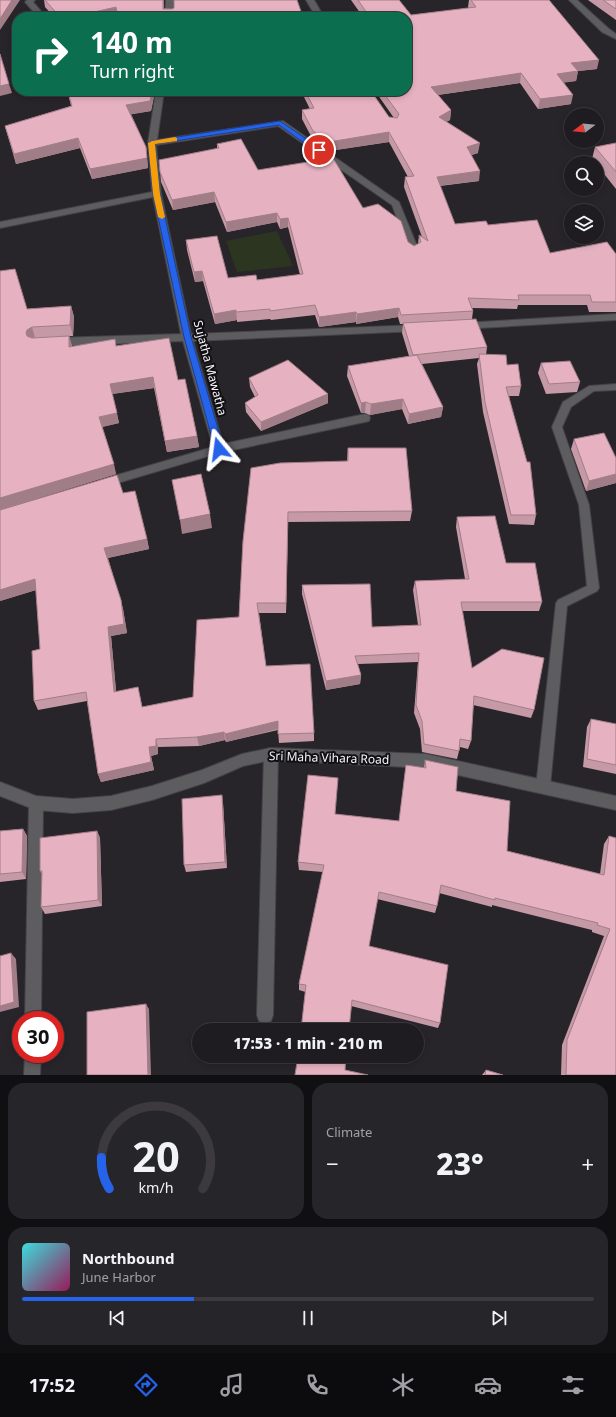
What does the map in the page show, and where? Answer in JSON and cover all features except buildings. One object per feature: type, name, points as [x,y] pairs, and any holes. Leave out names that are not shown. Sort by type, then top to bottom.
[{"type":"street","points":[[31,0],[29,2],[38,12]]},
{"type":"street","points":[[169,12],[170,0]]},
{"type":"street","points":[[310,0],[317,12]]},
{"type":"street","points":[[573,0],[605,30],[616,37]]},
{"type":"street","name":"Sujatha Mawatha","points":[[159,96],[152,143],[157,194],[187,337],[219,449]]},
{"type":"street","points":[[152,143],[280,123],[396,204],[414,250]]},
{"type":"street","points":[[0,225],[157,194]]},
{"type":"street","points":[[451,326],[616,317]]},
{"type":"street","points":[[43,343],[333,333],[427,328]]},
{"type":"street","points":[[91,488],[219,449],[365,418]]},
{"type":"street","points":[[265,1015],[271,754]]},
{"type":"street","name":"Sri Maha Vihara Road","points":[[0,789],[36,803],[73,806],[111,803],[152,793],[204,776],[242,760],[271,754],[426,761],[616,803]]},
{"type":"street","points":[[33,1011],[36,803]]},
{"type":"street","points":[[32,1075],[33,1063]]},
{"type":"lane","points":[[543,787],[562,603],[593,588],[584,505],[557,427],[567,405],[592,388],[616,387]]},
{"type":"green space","points":[[277,231],[293,266],[237,272],[226,241]]},
{"type":"slow traffic","points":[[162,217],[157,194],[152,143],[175,139]]},
{"type":"route","points":[[219,449],[187,337],[157,194],[152,143],[280,123],[319,150]]}]
